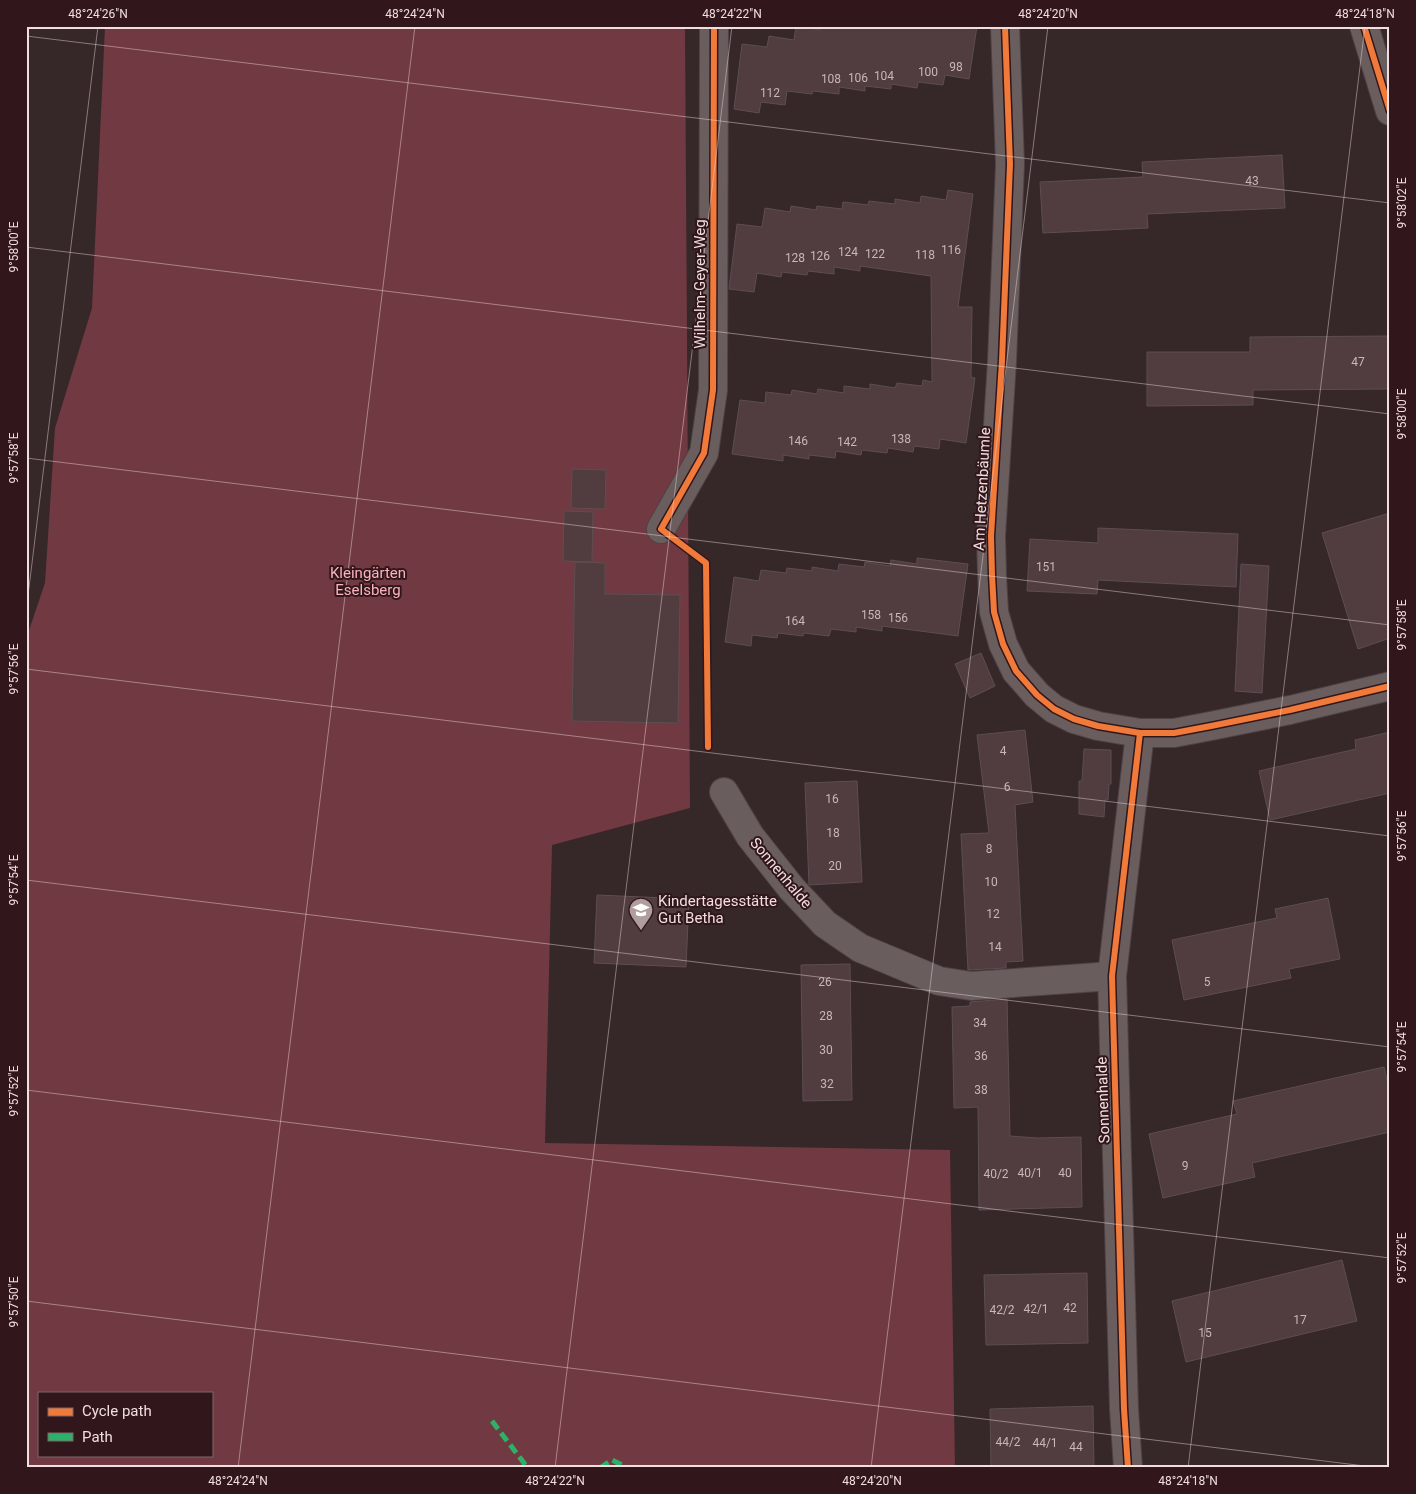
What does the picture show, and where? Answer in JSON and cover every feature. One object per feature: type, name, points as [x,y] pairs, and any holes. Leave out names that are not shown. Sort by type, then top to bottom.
[{"type":"street","name":"Wilhelm-Geyer-Weg","points":[[661,529],[704,453],[713,390],[714,26]]},
{"type":"street","name":"Am Hetzenbäumle","points":[[1004,26],[1010,164],[1002,361],[991,536],[994,612],[1003,644],[1016,671],[1037,695],[1054,709],[1074,719],[1098,726],[1140,733],[1174,733],[1290,710],[1390,686]]},
{"type":"street","points":[[1364,26],[1390,111]]},
{"type":"street","name":"Sonnenhalde","points":[[1128,1468],[1124,1410],[1112,976],[1140,733]]},
{"type":"street","name":"Sonnenhalde","points":[[724,792],[750,836],[792,889],[825,924],[860,948],[939,981],[971,986],[1112,976]]},
{"type":"green space","name":"Kleingärten Eselsberg","points":[[105,26],[685,26],[690,808],[552,845],[545,1143],[950,1150],[955,1468],[26,1468],[26,639],[45,583],[55,428],[92,308]]},
{"type":"building","points":[[796,26],[821,30],[822,26],[977,26],[969,79],[945,75],[943,85],[918,82],[917,88],[891,84],[891,89],[865,86],[865,91],[839,87],[839,94],[813,91],[812,94],[787,91],[785,105],[761,102],[759,113],[734,109],[742,44],[767,47],[769,36],[794,40]]},
{"type":"building","points":[[1282,155],[1285,208],[1147,214],[1148,228],[1043,233],[1040,182],[1143,177],[1142,162]]},
{"type":"building","points":[[948,190],[973,194],[958,307],[972,307],[971,377],[975,378],[966,443],[940,439],[939,449],[914,446],[913,452],[888,448],[887,453],[862,450],[861,455],[836,451],[835,458],[809,455],[809,459],[783,455],[783,461],[732,454],[740,400],[765,403],[766,392],[791,395],[792,390],[817,394],[818,389],[844,393],[844,386],[870,389],[870,384],[895,388],[897,383],[922,386],[923,380],[932,382],[931,276],[860,266],[860,271],[834,267],[834,274],[808,271],[807,275],[782,272],[781,277],[757,273],[754,292],[729,289],[737,224],[762,227],[765,208],[790,212],[791,206],[816,210],[817,206],[842,209],[843,202],[868,205],[869,201],[895,204],[895,199],[920,203],[921,196],[946,200]]},
{"type":"building","points":[[1390,336],[1390,389],[1253,390],[1253,405],[1147,406],[1147,352],[1250,352],[1250,337]]},
{"type":"building","points":[[572,469],[606,470],[605,509],[571,508]]},
{"type":"building","points":[[564,511],[593,512],[592,562],[563,561]]},
{"type":"building","points":[[1390,513],[1390,638],[1358,649],[1322,533]]},
{"type":"building","points":[[1098,528],[1238,534],[1236,587],[1098,580],[1097,594],[1027,591],[1030,539],[1098,543]]},
{"type":"building","points":[[917,558],[968,564],[958,636],[882,626],[882,631],[856,627],[856,632],[831,629],[829,636],[804,633],[803,636],[778,633],[777,638],[752,635],[751,646],[725,642],[734,577],[759,581],[761,570],[786,573],[787,568],[812,571],[812,567],[838,571],[839,564],[864,567],[865,562],[890,566],[891,560],[917,564]]},
{"type":"building","points":[[575,562],[605,563],[605,594],[680,595],[678,723],[572,721]]},
{"type":"building","points":[[1241,564],[1269,566],[1262,693],[1235,691]]},
{"type":"building","points":[[981,653],[995,686],[970,698],[955,664]]},
{"type":"building","points":[[1025,730],[1033,802],[1015,805],[1023,961],[1006,962],[1006,968],[968,970],[961,834],[989,833],[977,735]]},
{"type":"building","points":[[1390,732],[1390,793],[1270,820],[1259,771],[1356,749],[1355,740]]},
{"type":"building","points":[[1084,749],[1111,750],[1111,784],[1109,784],[1108,800],[1105,800],[1104,817],[1079,814],[1079,781],[1082,781]]},
{"type":"building","points":[[857,781],[862,882],[809,885],[805,783]]},
{"type":"building","name":"Kindertagesstätte Gut Betha","points":[[597,895],[689,899],[686,967],[594,963]]},
{"type":"building","points":[[1328,898],[1340,959],[1289,969],[1291,978],[1184,1000],[1172,940],[1277,918],[1275,909]]},
{"type":"building","points":[[850,964],[852,1100],[803,1101],[801,965]]},
{"type":"building","points":[[1007,999],[1010,1136],[1037,1138],[1081,1137],[1082,1207],[979,1210],[978,1107],[954,1108],[952,1007],[970,1006],[970,1002]]},
{"type":"building","points":[[1384,1067],[1390,1093],[1390,1132],[1252,1163],[1255,1177],[1163,1198],[1149,1134],[1237,1114],[1233,1101]]},
{"type":"building","points":[[1342,1260],[1357,1321],[1186,1362],[1172,1301]]},
{"type":"building","points":[[1087,1273],[1088,1343],[986,1345],[984,1275]]},
{"type":"building","points":[[1093,1406],[1094,1468],[991,1468],[990,1409]]},
{"type":"marked path","points":[[492,1421],[527,1467],[530,1468]]},
{"type":"marked path","points":[[600,1468],[612,1460],[628,1468]]},
{"type":"cycle path","points":[[708,747],[706,563],[661,529],[704,453],[713,390],[714,26]]},
{"type":"cycle path","points":[[1005,26],[1010,164],[1002,361],[991,536],[994,612],[1003,644],[1016,671],[1037,695],[1054,709],[1074,719],[1098,726],[1140,733],[1174,733],[1290,710],[1390,686]]},
{"type":"cycle path","points":[[1364,26],[1390,111]]},
{"type":"cycle path","points":[[1128,1468],[1124,1409],[1112,976],[1140,733]]},
{"type":"place","name":"Kindertagesstätte Gut Betha","points":[[641,931]]}]
